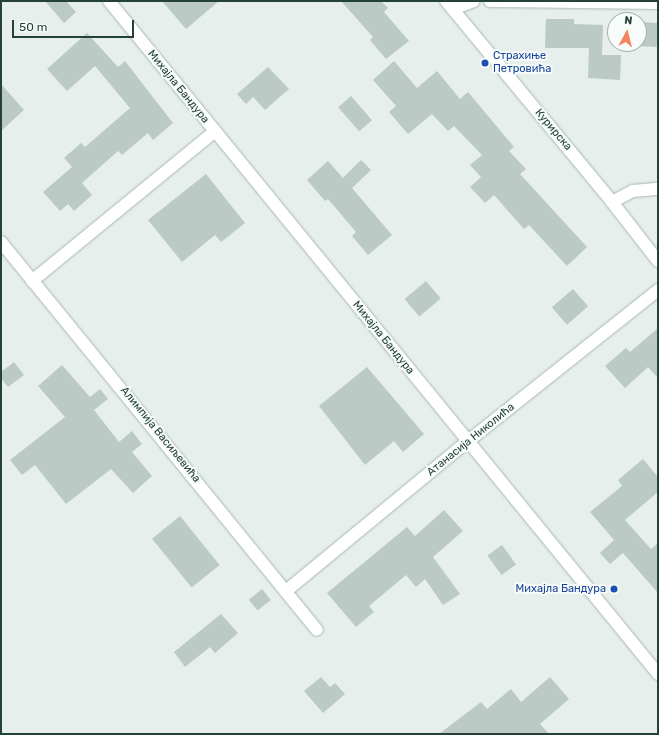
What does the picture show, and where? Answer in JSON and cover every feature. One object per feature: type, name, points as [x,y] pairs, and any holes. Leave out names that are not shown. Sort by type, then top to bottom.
[{"type":"street","name":"Михајла Бандура","points":[[109,1],[214,132],[658,674]]},
{"type":"street","points":[[449,5],[474,1]]},
{"type":"street","points":[[490,1],[658,3]]},
{"type":"street","name":"Курирска","points":[[449,5],[612,202],[658,261]]},
{"type":"street","points":[[32,281],[214,132]]},
{"type":"street","points":[[612,202],[633,191],[658,189]]},
{"type":"street","name":"Алимпија Васиљевића","points":[[1,242],[317,630]]},
{"type":"street","name":"Атанасија Николића","points":[[286,591],[467,442],[658,290]]},
{"type":"building","points":[[45,1],[66,1],[76,12],[64,23]]},
{"type":"building","points":[[162,1],[219,1],[186,29]]},
{"type":"building","points":[[341,1],[381,1],[388,8],[384,12],[409,41],[386,59],[370,40],[373,37]]},
{"type":"building","points":[[546,19],[574,19],[574,24],[603,25],[602,55],[621,55],[620,80],[588,78],[589,48],[545,48]]},
{"type":"building","points":[[647,22],[658,23],[657,47],[647,46]]},
{"type":"building","points":[[87,33],[118,67],[125,61],[173,123],[153,140],[148,133],[122,155],[118,151],[82,183],[92,195],[74,211],[68,204],[60,211],[43,192],[72,167],[64,158],[81,143],[85,147],[130,108],[95,66],[67,91],[47,69]]},
{"type":"building","points":[[394,61],[417,88],[437,71],[460,99],[468,92],[514,147],[509,151],[526,169],[520,174],[587,247],[567,266],[529,225],[524,229],[494,195],[485,203],[470,187],[481,177],[470,165],[482,155],[454,126],[448,131],[432,114],[408,134],[389,112],[396,106],[373,80]]},
{"type":"building","points":[[268,67],[289,89],[265,110],[253,97],[246,104],[237,94]]},
{"type":"building","points":[[1,84],[24,110],[1,131]]},
{"type":"building","points":[[351,96],[372,120],[359,131],[338,107]]},
{"type":"building","points":[[361,160],[371,170],[352,188],[392,235],[368,255],[352,236],[356,232],[328,199],[325,201],[307,180],[328,161],[343,178]]},
{"type":"building","points":[[206,174],[245,223],[221,242],[215,235],[182,262],[148,220]]},
{"type":"building","points":[[426,281],[441,299],[419,317],[405,299]]},
{"type":"building","points":[[573,289],[588,306],[567,325],[552,307]]},
{"type":"building","points":[[658,328],[658,378],[648,367],[625,388],[605,366],[626,348],[630,352]]},
{"type":"building","points":[[14,362],[24,375],[8,387],[1,378],[1,372]]},
{"type":"building","points":[[62,365],[90,397],[100,389],[108,399],[94,410],[119,442],[132,431],[142,444],[132,452],[152,476],[133,493],[111,469],[66,504],[35,465],[22,475],[10,460],[65,417],[38,386]]},
{"type":"building","points":[[367,367],[424,434],[403,452],[394,441],[365,465],[319,406]]},
{"type":"building","points":[[643,459],[658,477],[658,492],[625,520],[651,549],[658,543],[658,593],[623,553],[610,564],[600,553],[614,540],[590,512],[622,486],[618,480]]},
{"type":"building","points":[[444,510],[463,531],[433,557],[460,594],[443,605],[425,579],[416,587],[406,575],[369,606],[374,612],[356,627],[327,593],[407,527],[415,536]]},
{"type":"building","points":[[180,516],[220,565],[192,588],[152,539]]},
{"type":"building","points":[[502,545],[516,564],[502,575],[487,556]]},
{"type":"building","points":[[262,589],[271,600],[258,611],[249,600]]},
{"type":"building","points":[[221,614],[238,633],[215,653],[210,647],[185,667],[174,652]]},
{"type":"building","points":[[321,677],[330,687],[335,683],[345,694],[323,713],[304,691]]},
{"type":"building","points":[[550,677],[569,699],[540,724],[549,734],[439,734],[481,702],[487,709],[511,689],[521,702]]},
{"type":"place","name":"Страхиње Петровића","points":[[485,63]]},
{"type":"place","name":"Михајла Бандура","points":[[614,589]]}]
